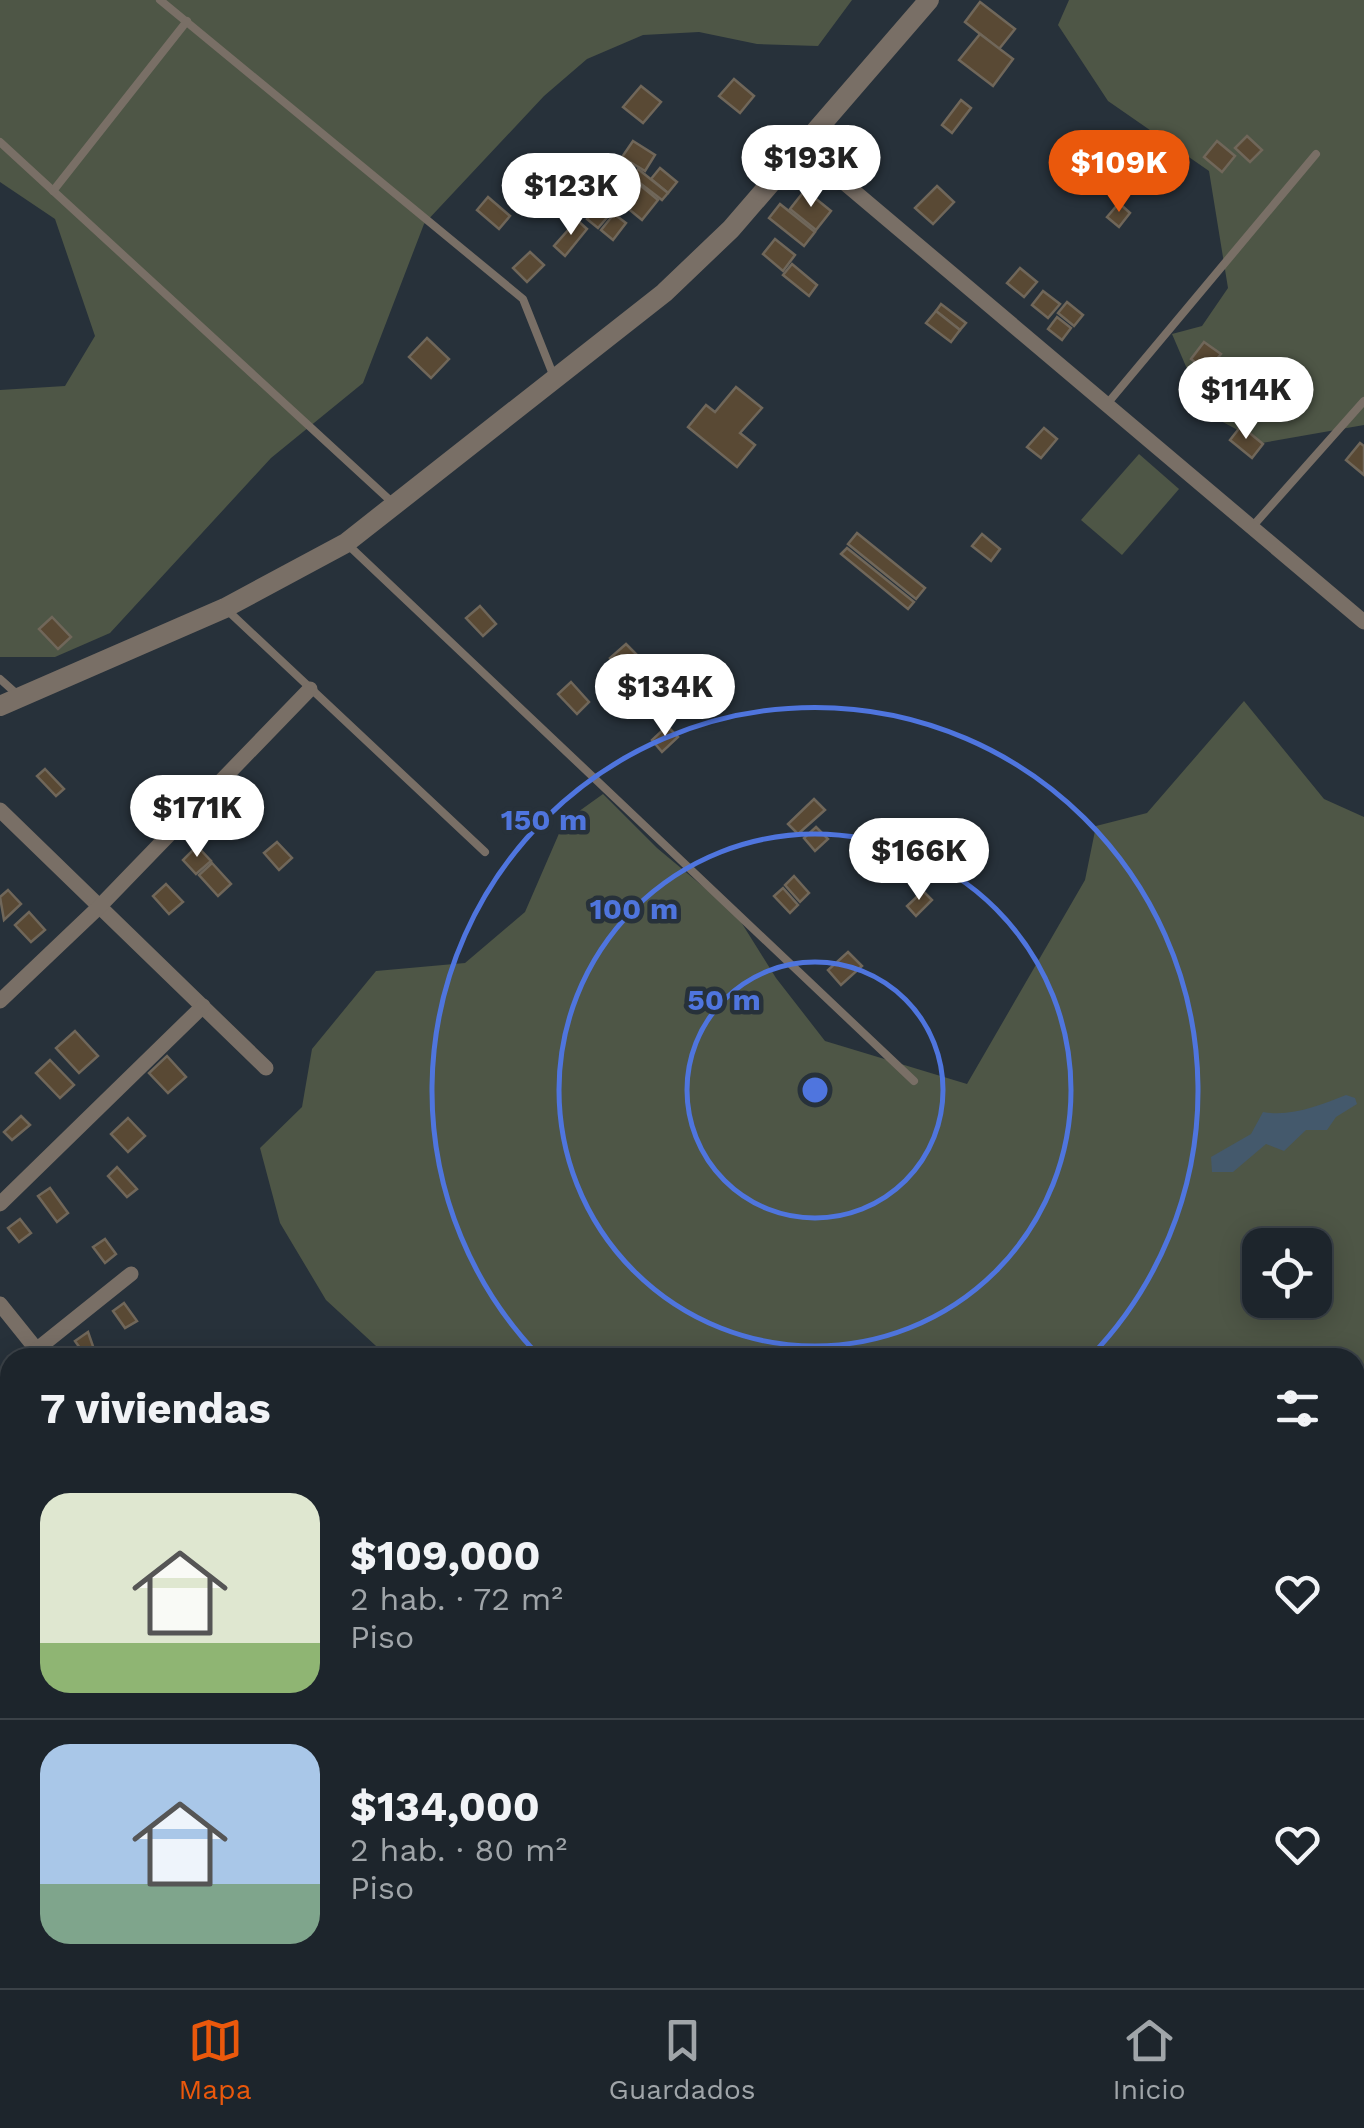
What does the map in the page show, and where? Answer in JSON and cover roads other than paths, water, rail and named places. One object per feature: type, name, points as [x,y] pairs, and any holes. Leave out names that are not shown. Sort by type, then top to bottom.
[{"type":"street","points":[[0,706],[224,608],[346,544],[664,293],[803,148],[929,0]]},
{"type":"street","points":[[803,148],[1364,622]]},
{"type":"street","points":[[0,1001],[100,906],[310,689]]},
{"type":"street","points":[[0,810],[266,1068]]},
{"type":"street","points":[[0,1204],[202,1006]]},
{"type":"street","points":[[46,1348],[131,1274]]},
{"type":"street","points":[[0,1304],[34,1348]]},
{"type":"lane","points":[[160,0],[523,299],[555,381]]},
{"type":"lane","points":[[53,190],[187,21]]},
{"type":"lane","points":[[0,142],[396,505]]},
{"type":"lane","points":[[1107,404],[1316,154]]},
{"type":"lane","points":[[1252,527],[1364,402]]},
{"type":"lane","points":[[346,544],[914,1081]]},
{"type":"lane","points":[[224,608],[485,852]]},
{"type":"lane","points":[[0,679],[20,698]]},
{"type":"water","points":[[1346,1095],[1355,1098],[1357,1104],[1336,1117],[1327,1130],[1306,1130],[1284,1151],[1266,1144],[1233,1172],[1212,1172],[1211,1157],[1251,1134],[1263,1112],[1295,1111]]}]
